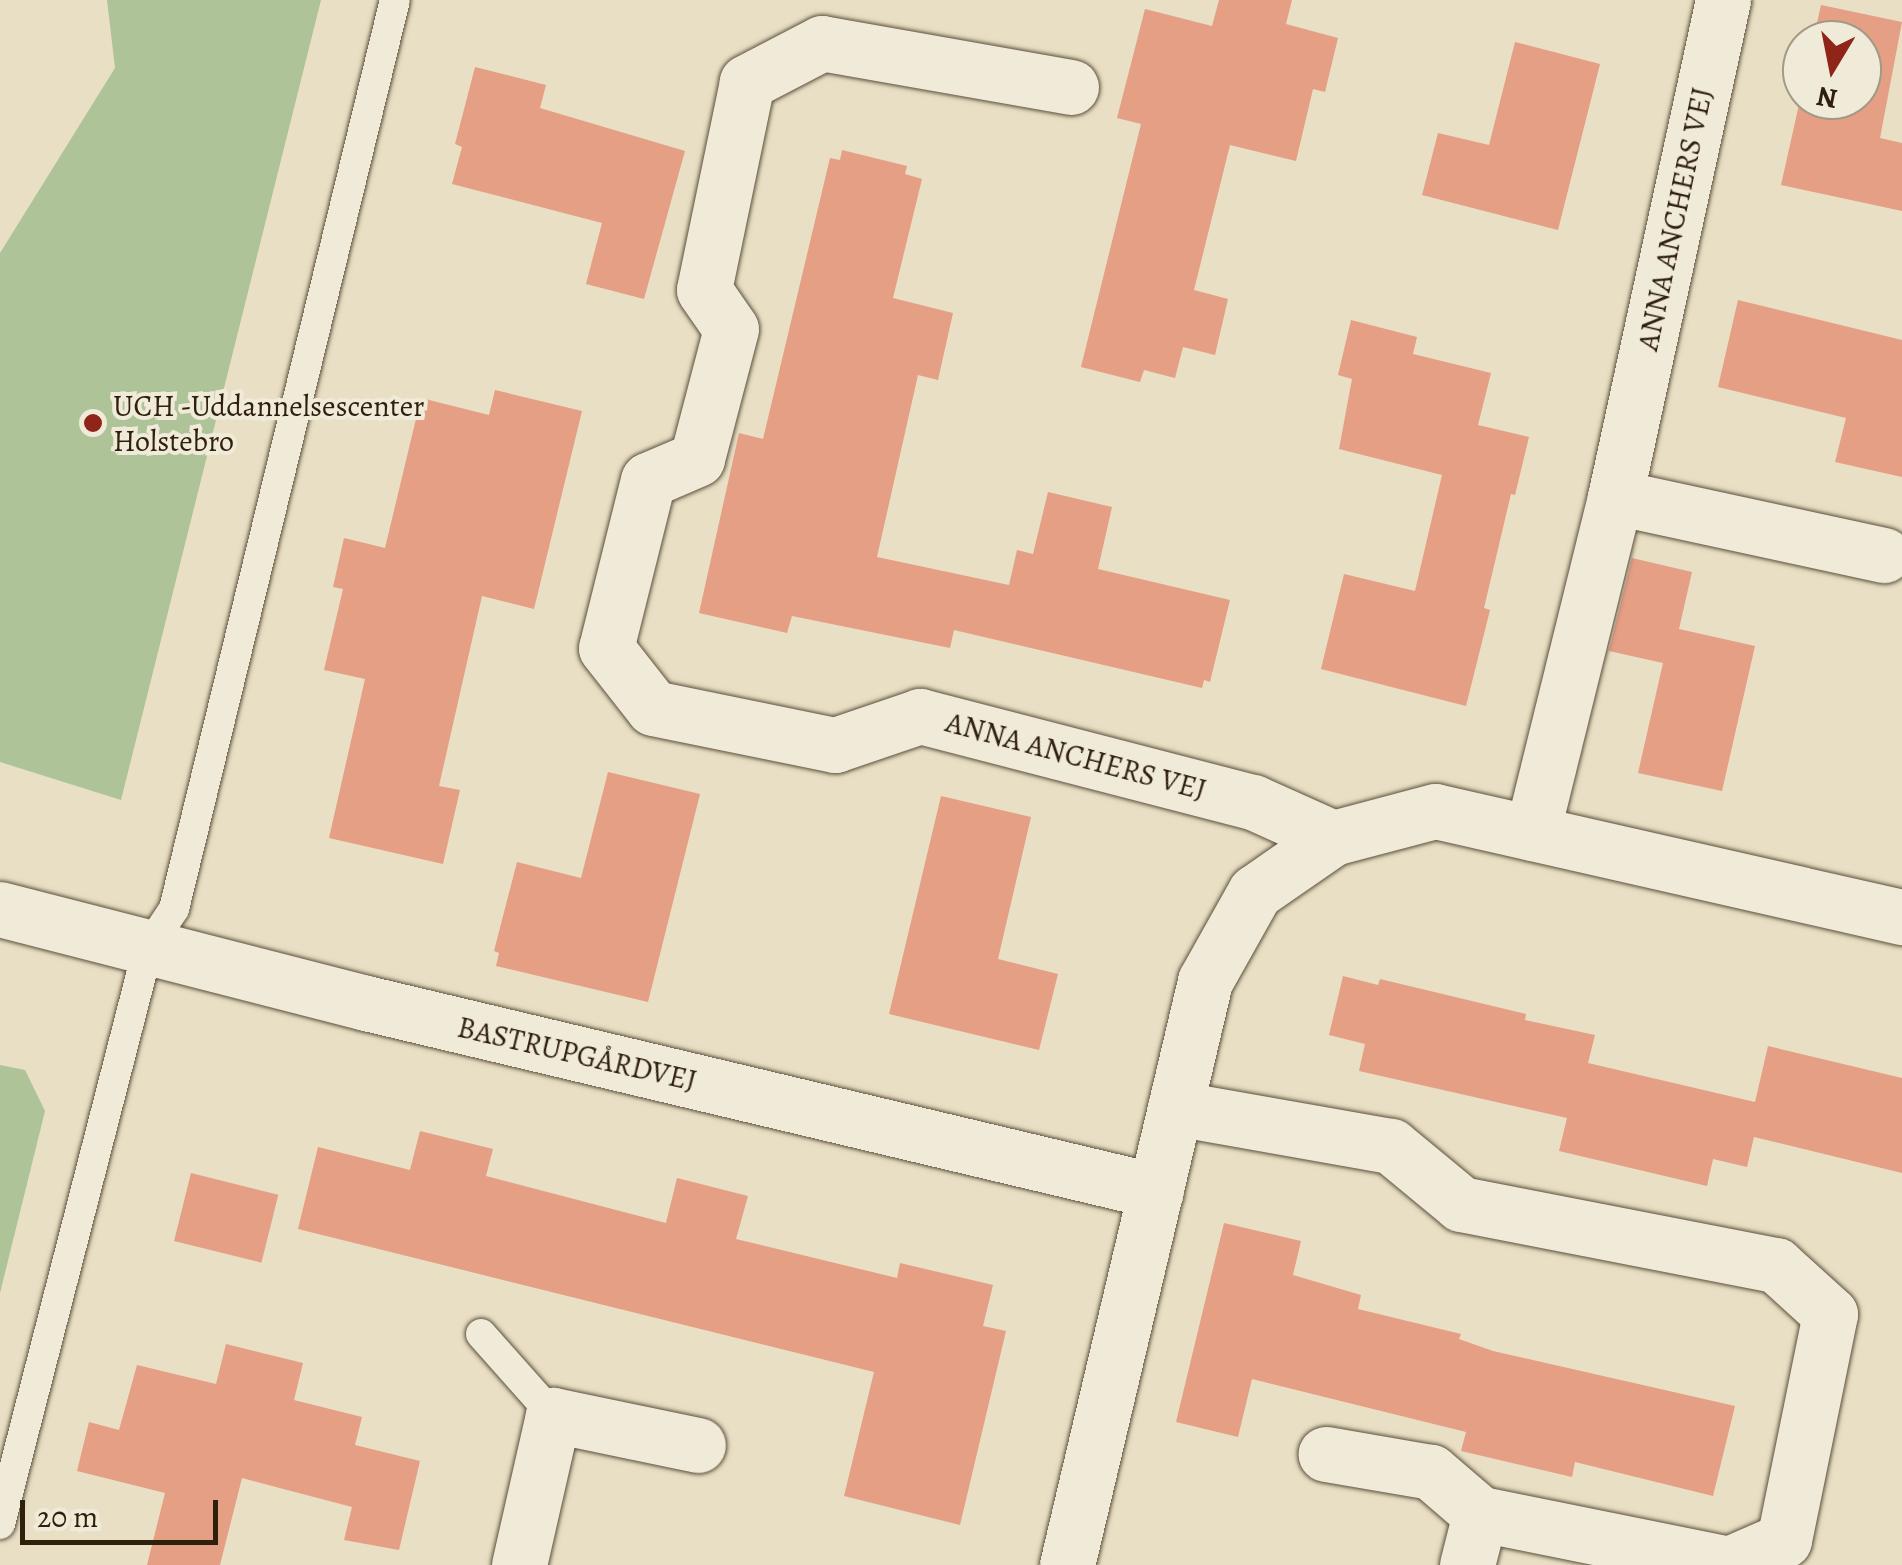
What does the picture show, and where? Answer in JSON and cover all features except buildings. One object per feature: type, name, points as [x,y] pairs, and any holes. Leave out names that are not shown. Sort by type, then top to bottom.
[{"type":"street","name":"ANNA ANCHERS VEJ","points":[[1532,833],[1614,497],[1723,0]]},
{"type":"street","name":"ANNA ANCHERS VEJ","points":[[1070,87],[822,44],[747,82],[704,290],[731,328],[697,459],[648,480],[606,648],[653,708],[834,746],[920,716],[1252,802],[1333,838]]},
{"type":"street","points":[[1614,497],[1884,555]]},
{"type":"street","points":[[1067,1565],[1206,981],[1255,892],[1333,838],[1435,811],[1902,917]]},
{"type":"street","name":"BASTRUPGÅRDVEJ","points":[[0,909],[1156,1191]]},
{"type":"street","points":[[1175,1108],[1391,1146],[1461,1204],[1776,1265],[1830,1314],[1792,1552],[1729,1564],[1474,1540],[1431,1472],[1326,1454]]},
{"type":"street","points":[[519,1565],[552,1414],[698,1445]]},
{"type":"lane","points":[[0,1524],[148,948],[174,909],[394,0]]},
{"type":"lane","points":[[481,1334],[552,1414]]},
{"type":"green space","name":"UCH -Uddannelsescenter Holstebro","points":[[107,0],[321,0],[121,800],[0,762],[0,253],[115,68]]},
{"type":"green space","points":[[0,1065],[25,1070],[45,1111],[0,1293]]},
{"type":"place","name":"UCH -Uddannelsescenter Holstebro","points":[[93,423]]}]
